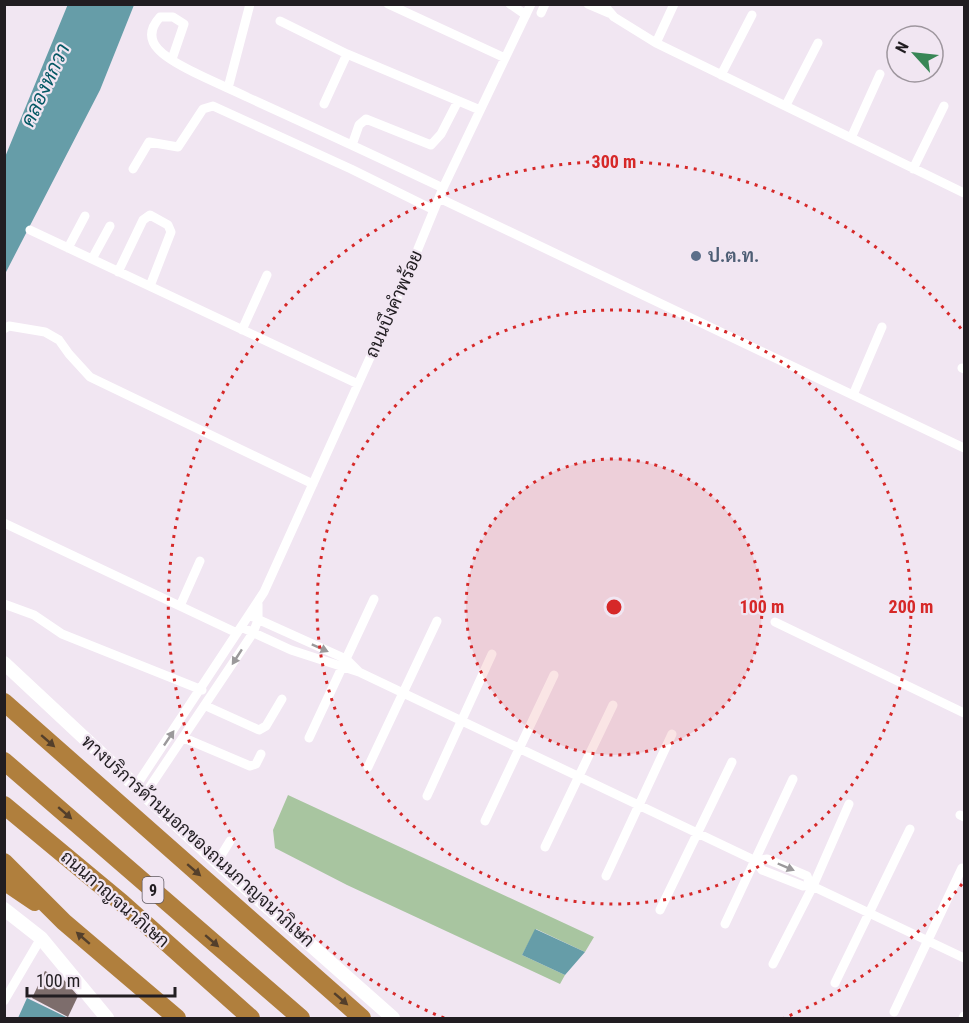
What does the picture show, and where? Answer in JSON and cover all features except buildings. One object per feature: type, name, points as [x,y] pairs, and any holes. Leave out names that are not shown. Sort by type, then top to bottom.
[{"type":"highway","points":[[4,702],[362,1018]]},
{"type":"highway","name":"ถนนกาญจนาภิเษก","points":[[4,761],[301,1018]]},
{"type":"highway","name":"ถนนกาญจนาภิเษก","points":[[4,805],[122,903],[251,1018]]},
{"type":"highway","points":[[4,862],[64,922],[177,1018]]},
{"type":"highway","points":[[4,881],[64,922]]},
{"type":"main road","name":"ทางบริการด้านนอกของถนนกาญจนาภิเษก","points":[[4,663],[217,862],[393,1018]]},
{"type":"main road","points":[[4,909],[41,938],[107,1018]]},
{"type":"street","points":[[228,88],[250,4]]},
{"type":"street","points":[[388,4],[505,58]]},
{"type":"street","points":[[510,4],[526,15]]},
{"type":"street","name":"ถนนบึงคำพร้อย","points":[[140,790],[248,615],[258,604],[358,384],[443,188],[531,4]]},
{"type":"street","points":[[656,43],[674,4]]},
{"type":"street","points":[[592,6],[606,9],[656,43],[964,193]]},
{"type":"street","points":[[721,75],[752,15]]},
{"type":"street","points":[[172,59],[184,24],[173,17],[160,16],[151,31],[151,36],[159,51],[172,59],[228,88],[443,188]]},
{"type":"street","points":[[280,21],[347,54],[480,110]]},
{"type":"street","points":[[786,105],[818,43]]},
{"type":"street","points":[[324,104],[347,54]]},
{"type":"street","points":[[851,138],[880,74]]},
{"type":"street","points":[[352,145],[359,124],[366,119],[431,145],[441,134],[458,101]]},
{"type":"street","points":[[133,169],[149,142],[178,147],[189,134],[203,109],[213,106],[434,210]]},
{"type":"street","points":[[913,169],[944,106]]},
{"type":"street","points":[[439,198],[964,448]]},
{"type":"street","points":[[118,272],[143,220],[150,215],[168,225],[171,232],[150,286]]},
{"type":"street","points":[[68,248],[85,216]]},
{"type":"street","points":[[92,259],[110,225]]},
{"type":"street","points":[[30,230],[358,384]]},
{"type":"street","points":[[242,330],[267,275]]},
{"type":"street","points":[[4,329],[9,326],[45,332],[60,340],[69,354],[90,377],[313,484]]},
{"type":"street","points":[[853,395],[882,327]]},
{"type":"street","points":[[4,523],[180,606],[239,630],[253,633],[291,650],[343,664]]},
{"type":"street","points":[[180,606],[200,561]]},
{"type":"street","points":[[309,738],[374,599]]},
{"type":"street","points":[[4,604],[34,615],[62,634],[202,690]]},
{"type":"street","name":"ถนนบึงคำพร้อย","points":[[140,790],[184,738],[253,633],[258,620],[258,604]]},
{"type":"street","points":[[248,615],[296,637],[402,694],[698,834],[755,860],[766,859],[807,876],[811,885],[964,958]]},
{"type":"street","points":[[368,766],[437,621]]},
{"type":"street","points":[[775,622],[964,713]]},
{"type":"street","points":[[291,650],[296,637]]},
{"type":"street","points":[[427,796],[492,654]]},
{"type":"street","points":[[485,821],[554,675]]},
{"type":"street","points":[[206,706],[261,730],[282,699]]},
{"type":"street","points":[[545,848],[613,705]]},
{"type":"street","points":[[606,876],[672,734]]},
{"type":"street","points":[[184,738],[250,766],[256,764],[261,754]]},
{"type":"street","points":[[660,910],[732,762]]},
{"type":"street","points":[[724,924],[793,779]]},
{"type":"street","points":[[774,964],[849,804]]},
{"type":"street","points":[[835,983],[910,829]]},
{"type":"street","points":[[217,862],[230,841]]},
{"type":"street","points":[[894,1012],[963,868]]},
{"type":"street","points":[[4,1001],[41,938]]},
{"type":"green space","points":[[288,795],[594,937],[585,952],[536,929],[522,955],[565,975],[560,984],[347,885],[275,848],[273,830]]},
{"type":"water","name":"คลองหกวา","points":[[68,4],[134,5],[100,90],[5,274],[5,157]]},
{"type":"water","points":[[535,929],[585,952],[565,975],[522,955]]},
{"type":"water","points":[[27,998],[66,1017],[18,1018]]},
{"type":"place","name":"ป.ต.ท.","points":[[696,256]]}]
